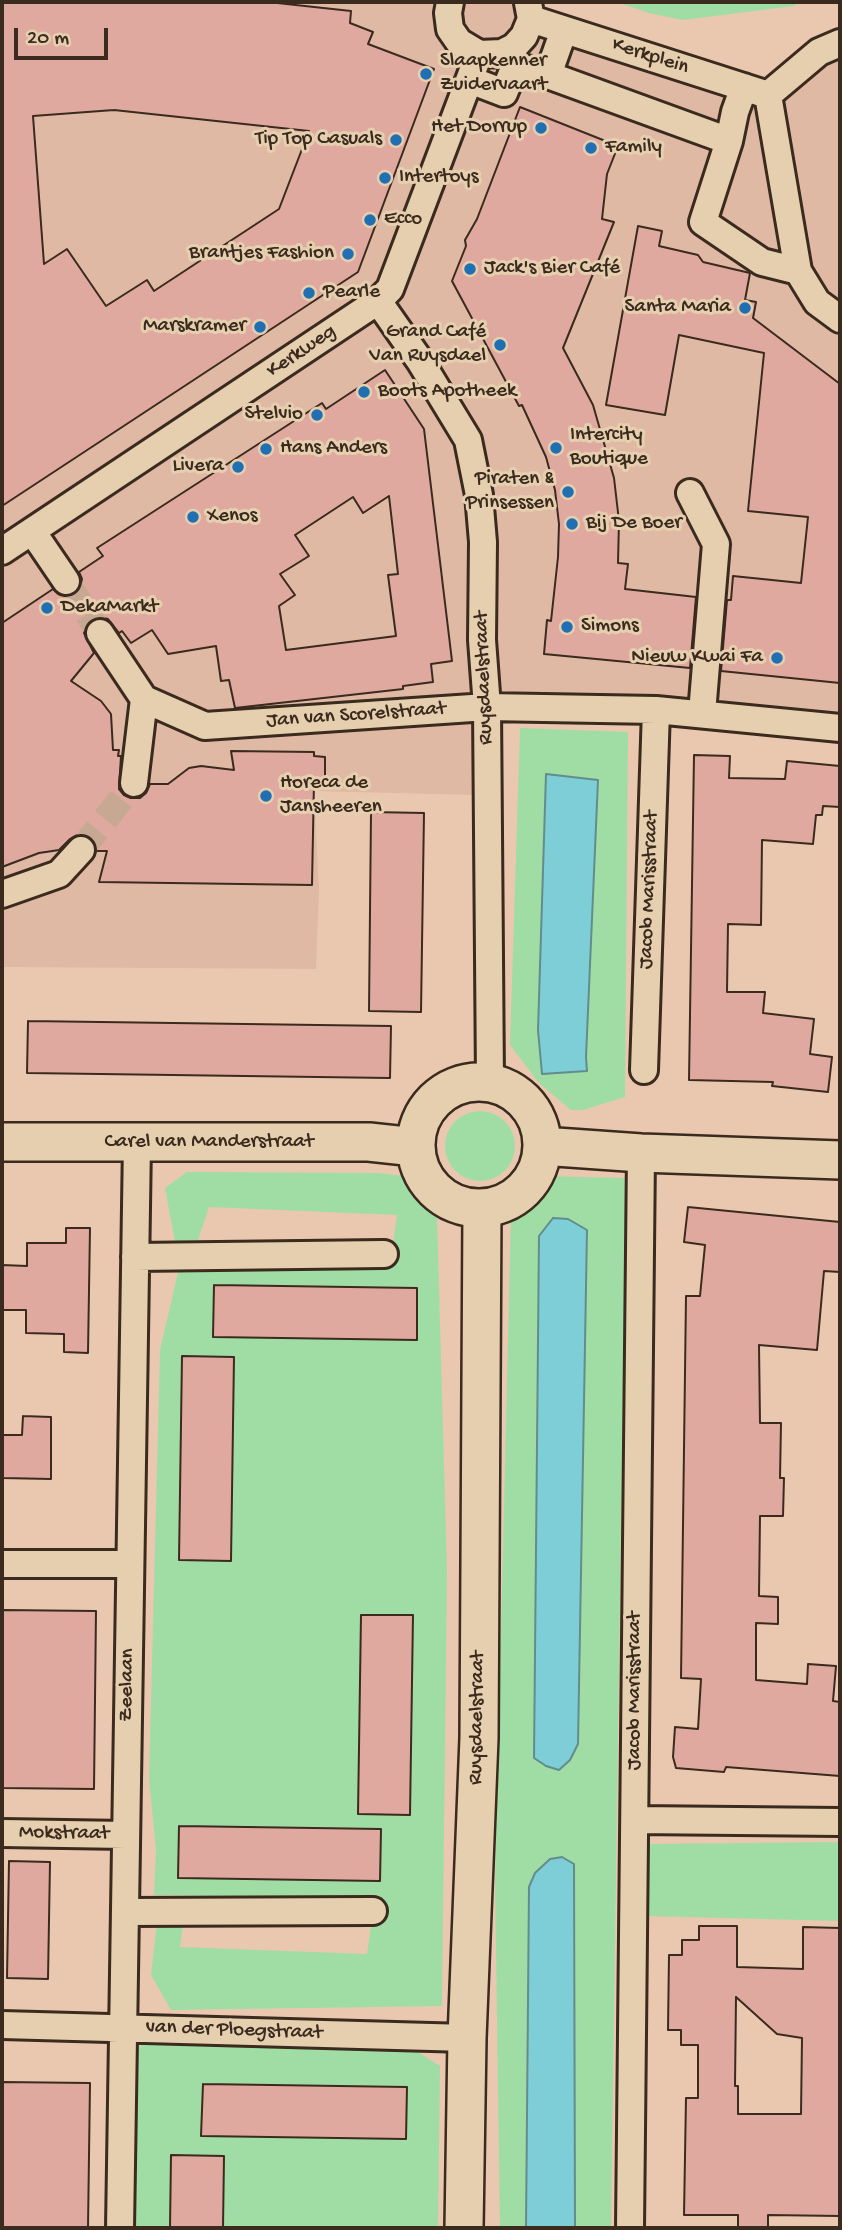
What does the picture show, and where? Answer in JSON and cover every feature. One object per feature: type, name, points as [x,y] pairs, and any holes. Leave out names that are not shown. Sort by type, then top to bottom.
[{"type":"street","points":[[450,2],[450,29],[459,43],[479,54],[502,53],[514,47],[524,36],[530,10]]},
{"type":"street","name":"Kerkplein","points":[[530,10],[564,30],[756,91]]},
{"type":"street","points":[[548,75],[564,30]]},
{"type":"street","points":[[798,271],[762,262],[703,222],[729,141],[735,112],[756,91],[819,52],[840,43]]},
{"type":"street","name":"Kerkweg","points":[[2,551],[378,301],[390,289],[479,54]]},
{"type":"street","points":[[470,80],[504,93],[516,66],[548,75],[729,141]]},
{"type":"street","points":[[756,91],[798,271],[817,302],[840,319]]},
{"type":"street","name":"Ruysdaelstraat","points":[[378,301],[420,360],[468,440],[479,495],[483,542],[482,640],[487,707],[490,1082]]},
{"type":"street","points":[[690,493],[716,544],[702,713]]},
{"type":"street","points":[[32,531],[66,581]]},
{"type":"street","points":[[100,632],[144,699],[134,783]]},
{"type":"street","name":"Jan van Scorelstraat","points":[[144,699],[205,726],[487,707],[656,710],[840,728]]},
{"type":"street","name":"Jacob Marisstraat","points":[[644,1070],[656,710]]},
{"type":"street","points":[[2,894],[59,874],[81,850]]},
{"type":"street","points":[[490,1082],[507,1088],[522,1098],[537,1120],[542,1146],[540,1165],[531,1182],[517,1196],[501,1205],[482,1208],[457,1205],[436,1192],[421,1172],[415,1147],[421,1119],[437,1097],[462,1084],[490,1082]]},
{"type":"street","name":"Carel van Manderstraat","points":[[2,1142],[369,1142],[415,1147]]},
{"type":"street","name":"Zeelaan","points":[[120,2228],[137,1143]]},
{"type":"street","points":[[542,1146],[641,1153],[840,1160]]},
{"type":"street","name":"Jacob Marisstraat","points":[[630,2228],[641,1153]]},
{"type":"street","name":"Ruysdaelstraat","points":[[464,2228],[467,2038],[479,1738],[482,1208]]},
{"type":"street","points":[[135,1257],[384,1254]]},
{"type":"street","points":[[2,1564],[130,1564]]},
{"type":"street","points":[[635,1820],[840,1822]]},
{"type":"street","name":"Mokstraat","points":[[2,1833],[126,1835]]},
{"type":"street","points":[[125,1912],[373,1911]]},
{"type":"street","name":"van der Ploegstraat","points":[[2,2025],[467,2038]]},
{"type":"shaded area","points":[[2,2],[528,2],[530,9],[768,95],[840,50],[840,728],[487,707],[473,765],[473,795],[314,791],[319,889],[316,969],[2,967]]},
{"type":"green space","points":[[617,2],[800,2],[794,6],[683,20],[649,13]]},
{"type":"green space","points":[[520,728],[628,732],[625,1097],[583,1110],[571,1110],[539,1083],[510,1045]],"holes":[[[547,774],[598,780],[587,1071],[542,1074],[538,1030]]]},
{"type":"green space","points":[[487,1111],[500,1117],[509,1126],[513,1132],[513,1160],[505,1171],[494,1179],[473,1181],[455,1171],[447,1160],[445,1139],[455,1121],[466,1113]]},
{"type":"green space","points":[[187,1172],[379,1173],[404,1176],[409,1192],[437,1216],[447,1572],[442,2006],[171,2010],[151,1975],[157,1922],[183,1923],[180,1947],[367,1954],[371,1926],[370,1899],[154,1895],[156,1850],[149,1779],[160,1350],[179,1268],[390,1265],[397,1215],[209,1207],[198,1240],[175,1242],[165,1188]]},
{"type":"green space","points":[[544,1176],[626,1178],[611,2228],[575,2228],[575,1902],[562,1857],[550,1859],[535,1873],[529,1887],[526,2228],[500,2228],[495,1881],[511,1214],[519,1210]],"holes":[[[587,1231],[578,1744],[570,1760]]]},
{"type":"green space","points":[[840,1842],[840,1921],[646,1916],[647,1844]]},
{"type":"green space","points":[[145,2043],[405,2044],[440,2066],[438,2228],[128,2228],[130,2054]]},
{"type":"water","points":[[546,774],[598,780],[587,1071],[542,1074],[538,1030]]},
{"type":"water","points":[[553,1218],[568,1219],[587,1230],[578,1744],[570,1760],[559,1770],[534,1758],[539,1236]]},
{"type":"water","points":[[562,1857],[574,1864],[575,2228],[526,2228],[529,1887],[535,1873],[550,1859]]},
{"type":"building","points":[[2,2],[268,2],[351,11],[350,23],[373,32],[368,44],[434,69],[358,272],[2,506]],"holes":[[[114,110],[309,131],[279,209],[154,291],[147,280],[106,306],[67,249],[44,264],[33,116]]]},
{"type":"building","points":[[520,107],[618,146],[607,174],[602,219],[614,222],[563,348],[593,405],[614,478],[619,521],[618,563],[628,564],[625,589],[696,597],[690,668],[544,654],[547,620],[551,621],[558,557],[559,524],[555,490],[546,457],[522,405],[519,406],[452,281],[466,246],[465,240],[477,219]]},
{"type":"building","points":[[638,226],[662,231],[659,246],[698,255],[703,262],[750,273],[745,300],[756,302],[753,318],[840,384],[840,683],[721,671],[727,600],[731,600],[733,576],[801,583],[808,517],[748,511],[764,353],[679,335],[665,415],[606,405]]},
{"type":"building","points":[[385,370],[424,429],[452,661],[431,664],[433,682],[403,686],[403,689],[235,708],[229,680],[221,681],[216,646],[168,654],[152,630],[131,643],[108,619],[100,617],[86,625],[84,633],[94,653],[71,681],[101,701],[111,714],[113,750],[119,750],[118,756],[121,756],[119,789],[131,798],[140,798],[150,784],[168,784],[189,768],[201,766],[234,770],[231,751],[314,752],[314,756],[325,757],[325,781],[314,781],[312,885],[99,882],[107,851],[96,851],[92,839],[84,835],[70,839],[59,850],[39,853],[2,867],[2,623],[53,589],[68,597],[74,594],[82,579],[79,572],[103,556],[97,548],[322,403],[326,409]],"holes":[[[389,496],[398,574],[388,575],[396,636],[286,650],[279,606],[295,595],[280,574],[309,556],[295,535],[353,497],[363,513]]]},
{"type":"building","points":[[694,755],[730,756],[729,778],[785,779],[787,761],[840,766],[840,807],[823,806],[822,815],[816,815],[813,844],[762,840],[761,925],[728,924],[727,992],[765,992],[763,1013],[814,1019],[810,1054],[832,1057],[828,1092],[772,1086],[773,1082],[689,1080]]},
{"type":"building","points":[[371,812],[424,813],[421,1012],[369,1011]]},
{"type":"building","points":[[28,1021],[391,1026],[390,1078],[27,1073]]},
{"type":"building","points":[[688,1207],[840,1222],[840,1272],[824,1271],[817,1350],[759,1345],[760,1423],[781,1423],[780,1478],[784,1478],[783,1516],[760,1516],[759,1596],[778,1597],[778,1624],[756,1623],[756,1680],[807,1684],[808,1664],[836,1666],[833,1701],[840,1702],[840,1776],[726,1767],[724,1772],[676,1768],[673,1757],[675,1727],[698,1729],[701,1679],[681,1678],[686,1296],[700,1296],[705,1245],[684,1242]]},
{"type":"building","points":[[66,1228],[90,1228],[88,1353],[64,1352],[64,1334],[26,1333],[26,1310],[2,1310],[2,1265],[27,1266],[27,1243],[66,1243]]},
{"type":"building","points":[[214,1285],[417,1288],[417,1340],[213,1337]]},
{"type":"building","points":[[182,1356],[234,1357],[231,1561],[179,1560]]},
{"type":"building","points":[[23,1416],[51,1417],[51,1479],[2,1478],[2,1435],[22,1435]]},
{"type":"building","points":[[2,1610],[96,1611],[94,1789],[2,1788]]},
{"type":"building","points":[[361,1615],[413,1615],[410,1815],[358,1814]]},
{"type":"building","points":[[179,1826],[381,1829],[380,1881],[178,1878]]},
{"type":"building","points":[[9,1861],[50,1862],[48,1979],[7,1978]]},
{"type":"building","points":[[699,1926],[737,1926],[737,1967],[803,1969],[803,1927],[840,1928],[840,2216],[768,2215],[768,2228],[738,2228],[738,2215],[684,2215],[686,2098],[698,2098],[698,2045],[681,2045],[681,2030],[668,2030],[669,1955],[682,1955],[682,1940],[699,1940]],"holes":[[[736,1997],[777,2034],[802,2038],[801,2114],[738,2114],[738,2086],[735,2086]]]},
{"type":"building","points":[[2,2082],[90,2083],[88,2228],[2,2228]]},
{"type":"building","points":[[203,2084],[407,2087],[406,2139],[201,2136]]},
{"type":"building","points":[[171,2155],[224,2156],[223,2228],[170,2228]]},
{"type":"tunnel","points":[[66,581],[100,633]]},
{"type":"tunnel","points":[[81,850],[134,783]]},
{"type":"place","name":"Slaapkenner Zuidervaart","points":[[426,74]]},
{"type":"place","name":"Het Dorrup","points":[[541,128]]},
{"type":"place","name":"Tip Top Casuals","points":[[396,140]]},
{"type":"place","name":"Family","points":[[591,148]]},
{"type":"place","name":"Intertoys","points":[[385,178]]},
{"type":"place","name":"Ecco","points":[[370,220]]},
{"type":"place","name":"Brantjes Fashion","points":[[348,254]]},
{"type":"place","name":"Jack's Bier Café","points":[[470,269]]},
{"type":"place","name":"Pearle","points":[[309,293]]},
{"type":"place","name":"Santa Maria","points":[[745,308]]},
{"type":"place","name":"Marskramer","points":[[260,327]]},
{"type":"place","name":"Grand Café Van Ruysdael","points":[[500,345]]},
{"type":"place","name":"Boots Apotheek","points":[[364,392]]},
{"type":"place","name":"Stelvio","points":[[317,415]]},
{"type":"place","name":"Intercity Boutique","points":[[556,448]]},
{"type":"place","name":"Hans Anders","points":[[266,449]]},
{"type":"place","name":"Livera","points":[[238,467]]},
{"type":"place","name":"Piraten & Prinsessen","points":[[568,492]]},
{"type":"place","name":"Xenos","points":[[193,517]]},
{"type":"place","name":"Bij De Boer","points":[[572,524]]},
{"type":"place","name":"DekaMarkt","points":[[47,608]]},
{"type":"place","name":"Simons","points":[[567,627]]},
{"type":"place","name":"Nieuw Kwai Fa","points":[[777,658]]},
{"type":"place","name":"Horeca de Jansheeren","points":[[266,796]]}]
